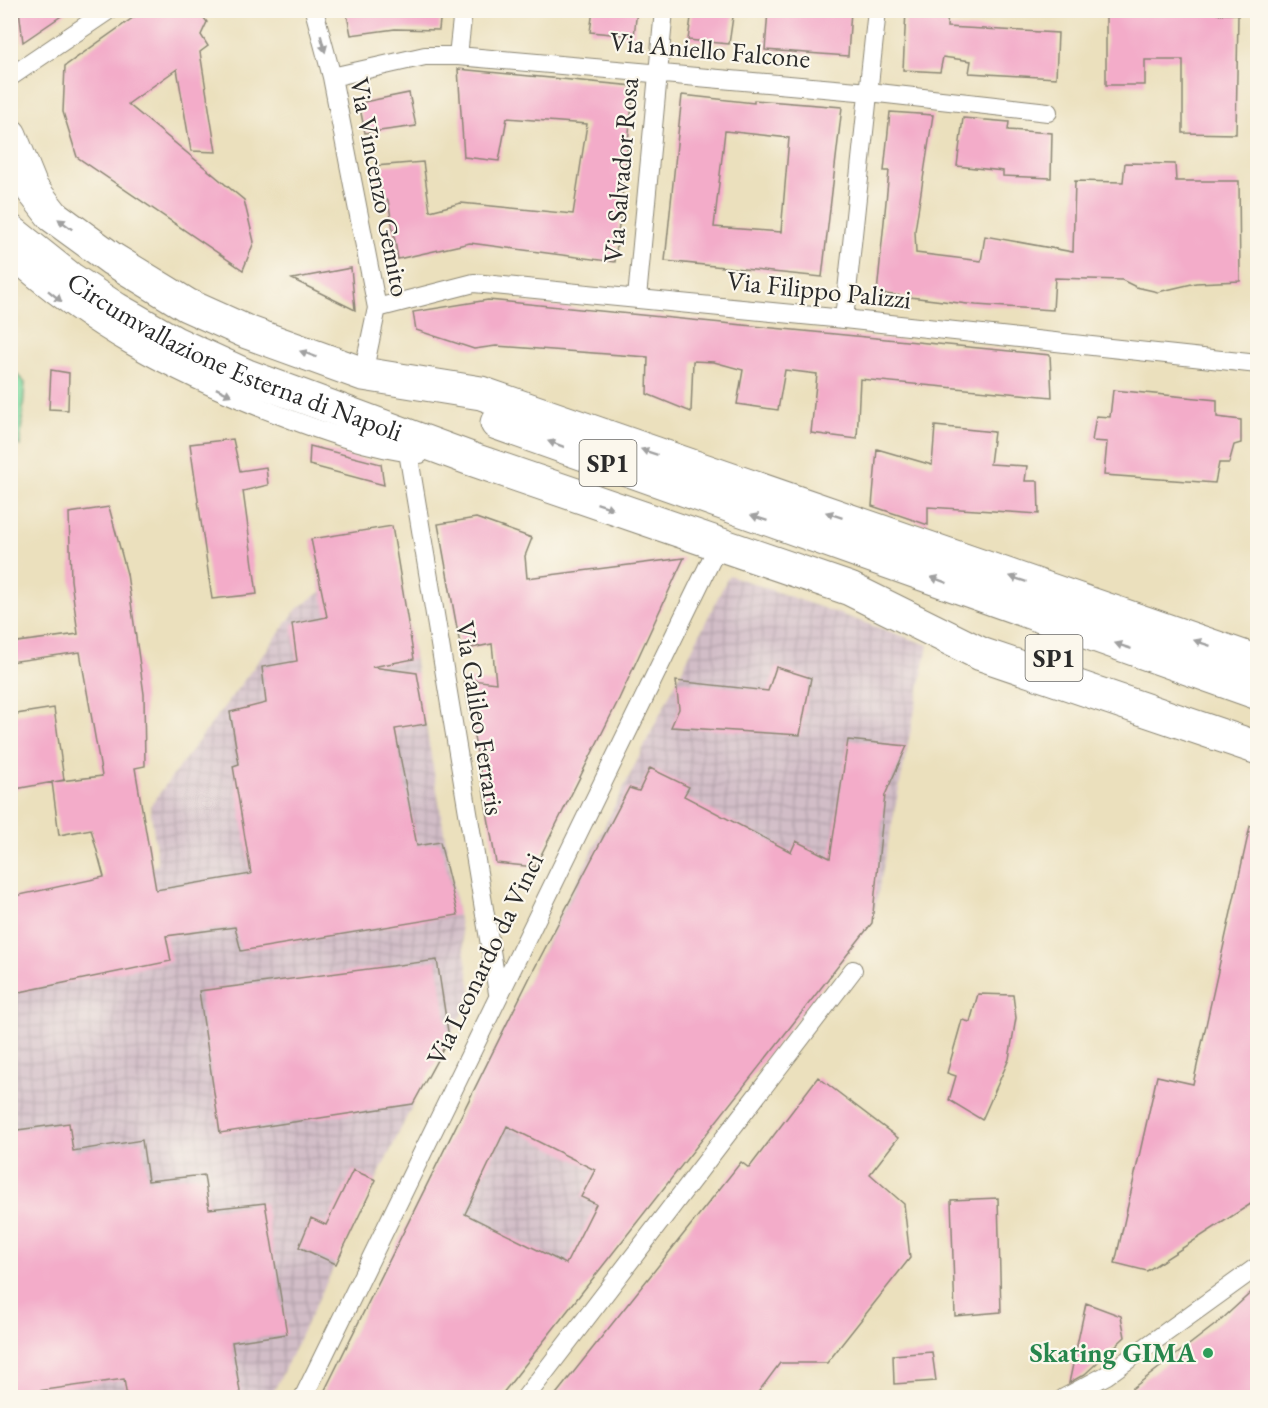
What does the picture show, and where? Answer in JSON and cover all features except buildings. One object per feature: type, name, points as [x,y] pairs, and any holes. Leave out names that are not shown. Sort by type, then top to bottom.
[{"type":"highway","name":"Circumvallazione Esterna di Napoli","points":[[10,111],[10,134],[32,189],[54,216],[112,259],[186,305],[247,332],[1257,693]]},
{"type":"highway","name":"Circumvallazione Esterna di Napoli","points":[[10,231],[69,278],[116,309],[175,343],[247,376],[471,459],[850,590]]},
{"type":"highway","points":[[363,374],[481,393],[1257,662]]},
{"type":"highway","points":[[850,590],[981,654],[1257,748]]},
{"type":"highway","name":"SP1","points":[[850,590],[1257,726]]},
{"type":"street","points":[[10,77],[110,10]]},
{"type":"street","name":"Via Vincenzo Gemito","points":[[314,10],[332,77],[378,308],[363,374]]},
{"type":"street","points":[[458,56],[463,10]]},
{"type":"street","name":"Via Salvador Rosa","points":[[637,298],[664,10]]},
{"type":"street","points":[[844,319],[877,10]]},
{"type":"street","name":"Via Aniello Falcone","points":[[332,77],[425,56],[458,56],[869,92],[1048,112]]},
{"type":"street","points":[[10,258],[56,298],[105,332],[169,366],[240,399],[321,431],[388,451],[471,459]]},
{"type":"street","name":"Via Filippo Palizzi","points":[[378,308],[474,284],[844,319],[1257,364]]},
{"type":"street","name":"Via Galileo Ferraris","points":[[408,452],[498,993]]},
{"type":"street","name":"Via Leonardo da Vinci","points":[[303,1398],[498,993],[718,546]]},
{"type":"street","points":[[525,1398],[853,970]]},
{"type":"street","points":[[1064,1398],[1107,1375],[1257,1266]]},
{"type":"shaded area","points":[[392,526],[472,996],[413,1104],[271,1397],[11,1397],[10,897],[158,865],[150,806],[297,609],[321,592],[311,539]]},
{"type":"shaded area","points":[[729,575],[928,645],[872,923],[499,1397],[321,1398]]},
{"type":"green space","points":[[11,368],[25,383],[20,446],[11,439]]},
{"type":"place","name":"Skating GIMA","points":[[1208,1353]]}]
